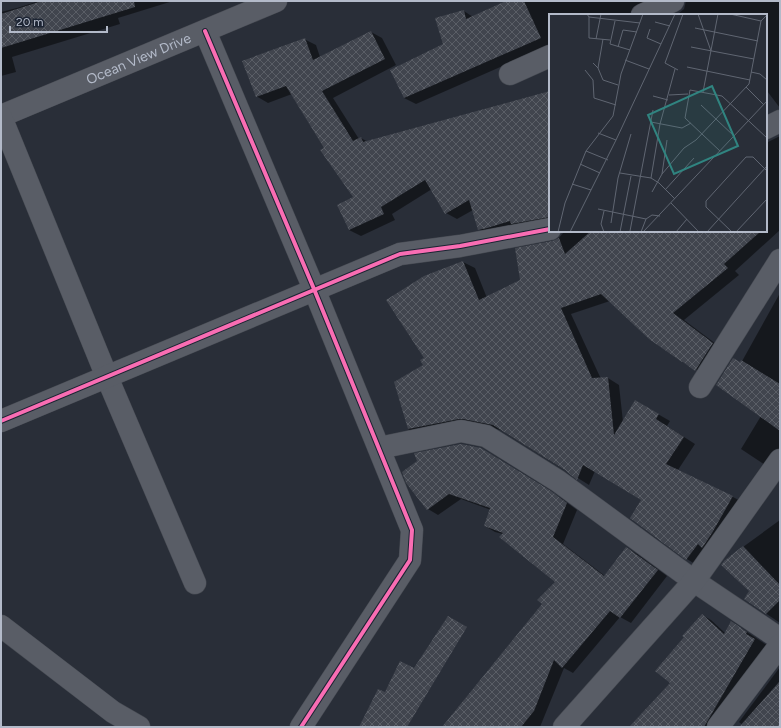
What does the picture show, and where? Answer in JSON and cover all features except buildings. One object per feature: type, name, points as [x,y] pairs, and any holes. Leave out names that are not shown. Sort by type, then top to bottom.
[{"type":"street","name":"Ocean View Drive","points":[[1,117],[276,1]]},
{"type":"street","points":[[644,14],[673,1]]},
{"type":"street","points":[[205,31],[314,289],[412,530],[410,560],[301,727]]},
{"type":"street","points":[[510,74],[549,56]]},
{"type":"street","points":[[1,117],[107,377],[195,583]]},
{"type":"street","points":[[767,128],[780,121]]},
{"type":"street","points":[[1,421],[400,254],[460,246],[549,229]]},
{"type":"street","points":[[700,387],[780,260]]},
{"type":"street","points":[[379,448],[460,431],[486,436],[558,481],[694,581],[780,639]]},
{"type":"street","points":[[564,727],[694,581],[780,460]]},
{"type":"street","points":[[1,626],[108,719],[139,727]]},
{"type":"street","points":[[718,727],[780,645]]},
{"type":"cycle path","points":[[205,31],[314,289],[412,530],[410,560],[301,727]]},
{"type":"cycle path","points":[[1,421],[400,254],[460,246],[549,229]]}]
